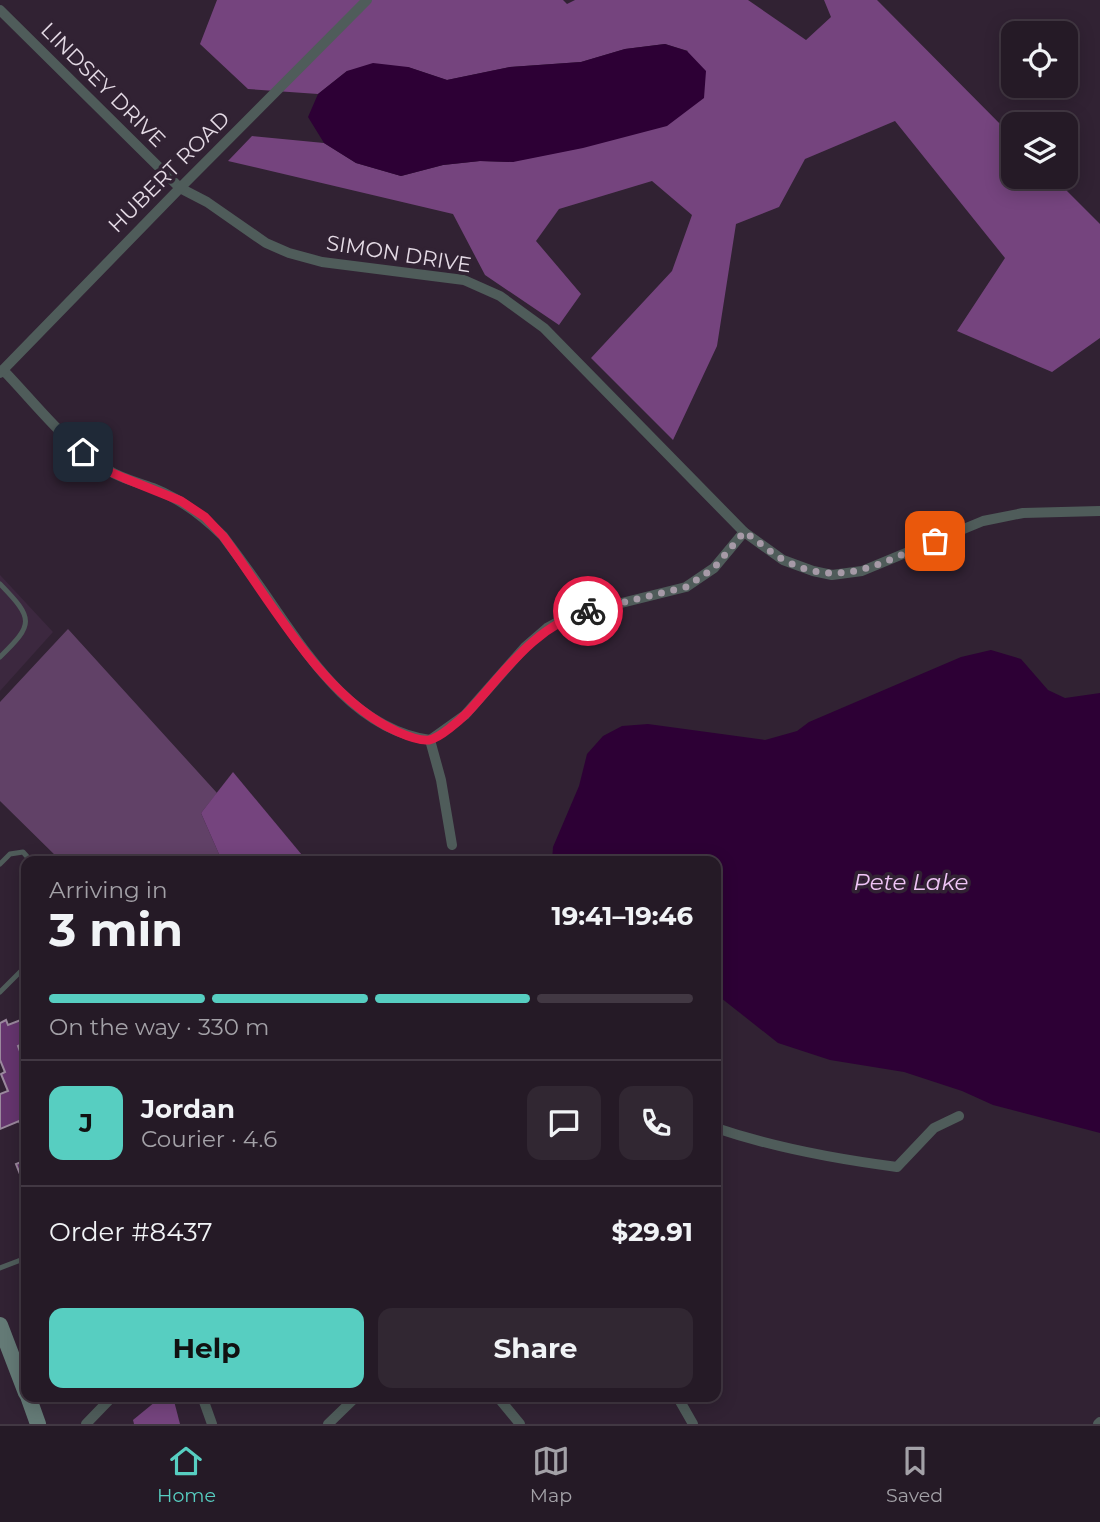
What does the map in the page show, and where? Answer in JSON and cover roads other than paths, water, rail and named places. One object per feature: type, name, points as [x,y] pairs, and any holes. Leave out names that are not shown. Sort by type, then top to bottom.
[{"type":"main road","points":[[0,1325],[21,1379]]},
{"type":"main road","points":[[30,1402],[38,1424]]},
{"type":"street","name":"HUBERT ROAD","points":[[1,371],[367,0]]},
{"type":"street","name":"LINDSEY DRIVE","points":[[0,10],[180,188]]},
{"type":"street","name":"SIMON DRIVE","points":[[180,188],[207,202],[266,243],[289,253],[322,262],[464,280],[500,296],[544,328],[744,532],[783,560],[813,571],[832,575],[862,571],[983,521],[1023,513],[1100,511]]},
{"type":"street","points":[[1,371],[71,442],[95,461],[124,478],[181,501],[205,517],[223,536],[323,674],[350,702],[381,724],[409,737],[430,740],[465,715],[525,647],[547,628],[569,616],[686,587],[714,568],[744,532]]},
{"type":"street","points":[[430,740],[441,780],[452,845]]},
{"type":"street","points":[[721,1130],[759,1143],[835,1159],[897,1167],[934,1128],[959,1116]]},
{"type":"street","points":[[86,1424],[107,1402]]},
{"type":"street","points":[[204,1402],[212,1424]]},
{"type":"street","points":[[328,1424],[352,1402]]},
{"type":"street","points":[[502,1402],[520,1424]]},
{"type":"street","points":[[680,1402],[693,1424]]},
{"type":"lane","points":[[0,584],[25,616],[26,627],[22,635],[0,657]]},
{"type":"lane","points":[[0,864],[10,854],[23,852],[27,856]]},
{"type":"lane","points":[[1,988],[21,974]]},
{"type":"lane","points":[[0,1268],[21,1260]]},
{"type":"water","points":[[665,44],[687,51],[706,71],[704,98],[667,126],[583,148],[513,162],[480,161],[443,165],[401,176],[356,163],[324,143],[308,117],[318,94],[347,71],[373,63],[408,67],[447,80],[510,67],[581,62],[625,49]]},
{"type":"water","name":"Pete Lake","points":[[991,650],[1021,659],[1048,690],[1065,698],[1100,693],[1100,1133],[993,1105],[962,1091],[904,1072],[830,1060],[778,1043],[721,998],[721,856],[552,856],[553,847],[579,786],[587,754],[603,736],[622,726],[648,724],[765,740],[797,731],[809,722],[961,657]]}]
